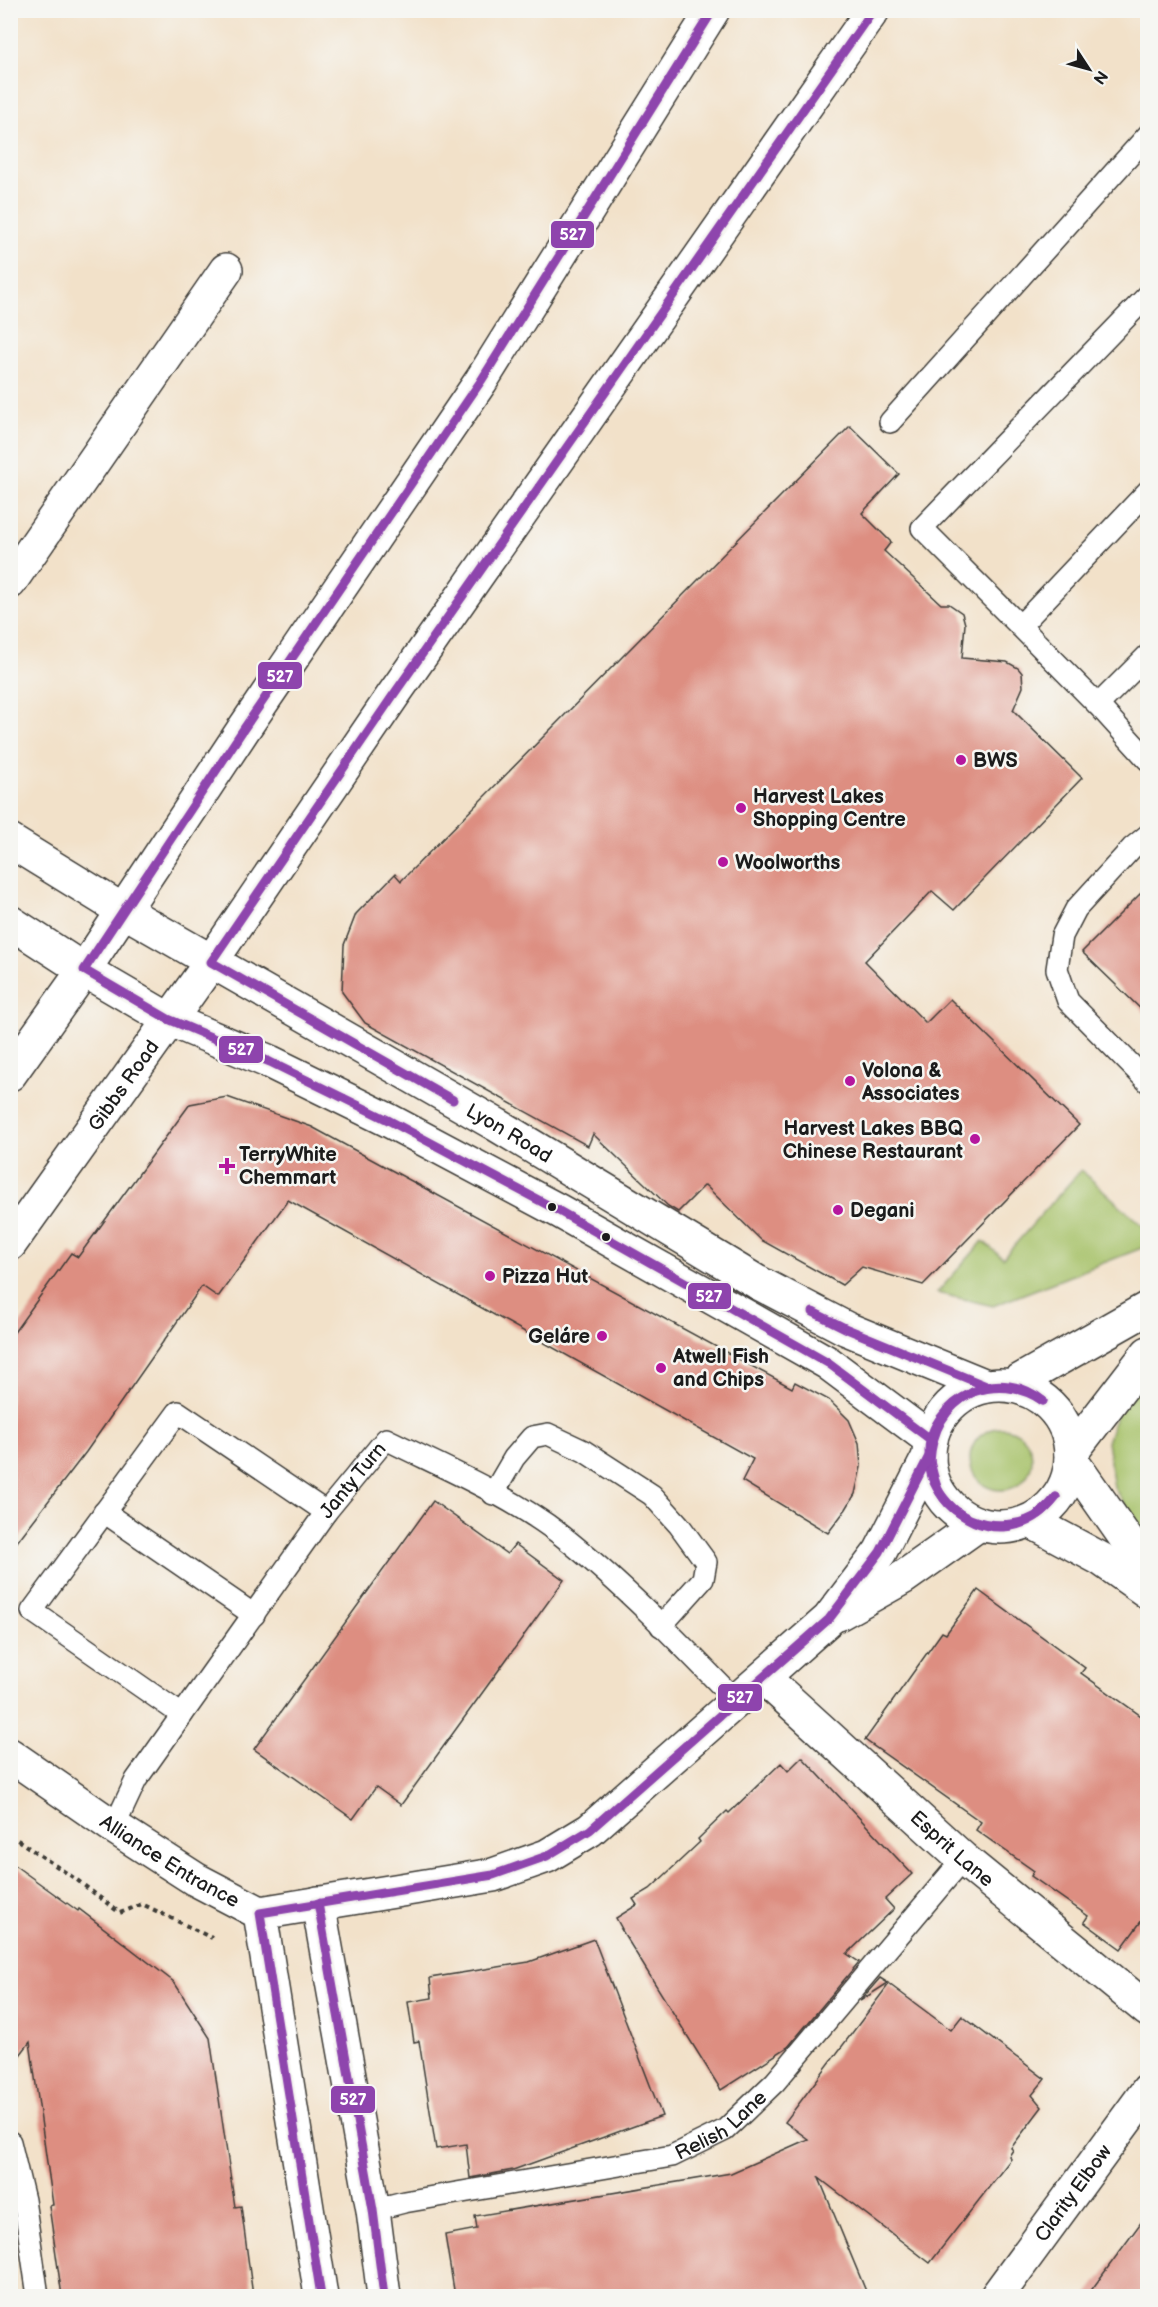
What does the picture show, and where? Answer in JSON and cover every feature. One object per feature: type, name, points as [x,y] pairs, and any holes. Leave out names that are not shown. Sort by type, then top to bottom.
[{"type":"street","points":[[10,1074],[84,970],[481,381],[712,10]]},
{"type":"street","name":"Gibbs Road","points":[[10,1244],[168,1019],[212,962],[401,685],[873,10]]},
{"type":"street","points":[[10,582],[226,270]]},
{"type":"street","name":"Lyon Road","points":[[10,841],[212,962],[497,1125],[757,1282],[847,1329],[999,1386]]},
{"type":"street","points":[[10,922],[84,970],[168,1019],[291,1073],[388,1120],[559,1211],[828,1363],[930,1448]]},
{"type":"street","points":[[999,1386],[1035,1394],[1053,1409],[1066,1430],[1071,1457],[1067,1479],[1058,1496],[1045,1510],[1030,1521],[1013,1526],[996,1527],[979,1524],[959,1515],[942,1498],[932,1479],[930,1448],[938,1420],[951,1405],[967,1393],[999,1386],[1148,1308]]},
{"type":"street","points":[[1071,1457],[1148,1353]]},
{"type":"street","name":"Alliance Entrance","points":[[10,1755],[114,1827],[195,1879],[260,1912],[493,1875],[547,1857],[590,1830],[829,1619],[880,1552],[930,1448]]},
{"type":"street","points":[[1071,1457],[1148,1570]]},
{"type":"street","points":[[1030,1521],[1101,1559],[1148,1592]]},
{"type":"street","name":"Alliance Entrance","points":[[829,1619],[904,1577],[979,1524]]},
{"type":"street","name":"Esprit Lane","points":[[764,1678],[963,1859],[1148,2010]]},
{"type":"street","points":[[318,1903],[373,2210],[384,2296]]},
{"type":"street","points":[[260,1912],[321,2296]]},
{"type":"street","name":"Clarity Elbow","points":[[997,2296],[1148,2090]]},
{"type":"lane","points":[[890,422],[1148,135]]},
{"type":"lane","points":[[1148,295],[922,528],[1098,705],[1148,760]]},
{"type":"lane","points":[[1020,626],[1148,491]]},
{"type":"lane","points":[[1098,705],[1148,655]]},
{"type":"lane","points":[[1148,835],[1132,848],[1076,909],[1062,936],[1057,969],[1068,1001],[1148,1082]]},
{"type":"lane","points":[[182,1715],[32,1611],[178,1412],[326,1512]]},
{"type":"lane","points":[[494,1494],[514,1458],[532,1437],[548,1434],[584,1451],[652,1495],[679,1525],[706,1562],[703,1579],[661,1626]]},
{"type":"lane","name":"Janty Turn","points":[[114,1827],[136,1780],[326,1512],[386,1439],[494,1494],[560,1534],[661,1626],[736,1701]]},
{"type":"lane","points":[[104,1512],[254,1616]]},
{"type":"lane","name":"Relish Lane","points":[[373,2210],[404,2202],[672,2156],[725,2130],[775,2082],[963,1859]]},
{"type":"lane","points":[[10,2142],[24,2200],[38,2296]]},
{"type":"path","points":[[10,1835],[77,1880],[120,1913],[142,1904],[220,1942]]},
{"type":"green space","points":[[1081,1170],[1147,1230],[1147,1246],[993,1306],[937,1293],[983,1241],[1003,1258]]},
{"type":"green space","points":[[1147,1369],[1147,1540],[1114,1488],[1107,1442],[1118,1410]]},
{"type":"green space","points":[[1001,1428],[1013,1430],[1023,1437],[1030,1447],[1032,1459],[1030,1471],[1023,1481],[1013,1488],[1001,1490],[989,1488],[979,1481],[972,1471],[970,1459],[972,1447],[979,1437],[989,1430]]},
{"type":"building","name":"Harvest Lakes Shopping Centre","points":[[850,426],[899,474],[862,513],[891,542],[884,551],[941,604],[949,604],[962,613],[965,624],[962,658],[1007,662],[1018,668],[1022,673],[1023,687],[1013,710],[1082,778],[954,910],[932,891],[865,961],[926,1023],[950,999],[1079,1125],[923,1285],[862,1267],[842,1285],[761,1240],[705,1185],[678,1212],[668,1206],[593,1134],[588,1146],[365,1023],[342,992],[344,945],[356,914],[395,874],[401,881]]},
{"type":"building","points":[[1148,886],[1148,1016],[1082,952]]},
{"type":"building","points":[[227,1097],[312,1127],[792,1388],[795,1382],[829,1400],[849,1420],[859,1443],[861,1467],[855,1494],[846,1509],[828,1533],[742,1481],[753,1459],[288,1200],[218,1297],[202,1286],[86,1452],[10,1551],[10,1338],[71,1253],[78,1257],[190,1104]]},
{"type":"building","points":[[433,1501],[507,1554],[515,1544],[564,1580],[401,1805],[376,1787],[353,1819],[254,1749]]},
{"type":"building","points":[[978,1590],[1085,1668],[1081,1673],[1148,1721],[1148,1912],[1121,1949],[1084,1922],[1088,1916],[1031,1876],[1034,1871],[976,1830],[981,1822],[865,1740],[942,1632],[946,1634]]},
{"type":"building","points":[[802,1757],[912,1874],[885,1899],[894,1909],[847,1954],[859,1962],[788,2047],[721,2090],[616,1918],[637,1905],[633,1899],[650,1889],[700,1842],[698,1839],[727,1811],[729,1813],[781,1763],[788,1771]]},
{"type":"building","points":[[10,1862],[78,1911],[79,1909],[174,1982],[210,2038],[235,2207],[241,2206],[253,2296],[62,2296],[49,2206],[53,2205],[30,2042],[10,2068]]},
{"type":"building","points":[[594,1939],[662,2116],[513,2170],[470,2178],[466,2144],[436,2149],[419,2041],[414,2042],[408,2002],[432,1998],[430,1978],[529,1962]]},
{"type":"building","points":[[880,1978],[888,1983],[860,2001]]},
{"type":"building","points":[[889,1984],[951,2030],[962,2016],[1045,2079],[1032,2095],[1042,2107],[1011,2148],[1013,2150],[1009,2156],[1011,2159],[930,2263],[819,2178],[868,2296],[455,2296],[445,2235],[477,2229],[475,2216],[731,2173],[808,2139],[785,2122]]},
{"type":"building","points":[[1148,2213],[1148,2296],[1087,2296]]},
{"type":"transit line","name":"527","points":[[713,10],[481,381],[243,730],[84,970],[168,1019],[270,1062],[388,1120],[559,1211],[828,1363],[931,1440]]},
{"type":"transit line","name":"527","points":[[453,1100],[211,962],[394,694],[873,10]]},
{"type":"transit line","name":"527","points":[[813,1312],[847,1329],[986,1386]]},
{"type":"transit line","name":"527","points":[[973,1392],[991,1386],[1009,1386],[1027,1391],[1043,1401]]},
{"type":"transit line","name":"527","points":[[973,1392],[1000,1387],[1018,1389],[1043,1401]]},
{"type":"transit line","name":"527","points":[[930,1462],[930,1440],[939,1420],[954,1404],[973,1392]]},
{"type":"transit line","name":"527","points":[[930,1462],[933,1440],[941,1421],[954,1405],[973,1392]]},
{"type":"transit line","name":"527","points":[[321,2296],[260,1913],[493,1875],[547,1856],[590,1830],[829,1619],[880,1552],[929,1456]]},
{"type":"transit line","name":"527","points":[[930,1462],[938,1490],[948,1504],[959,1513],[985,1523],[999,1525],[1027,1520],[1041,1512],[1056,1497]]},
{"type":"transit line","name":"527","points":[[930,1462],[931,1473],[941,1494],[948,1503],[974,1522],[1003,1527],[1018,1525],[1044,1510],[1056,1497]]},
{"type":"transit line","name":"527","points":[[318,1903],[373,2210],[384,2296]]},
{"type":"place","name":"BWS","points":[[961,760]]},
{"type":"place","name":"Harvest Lakes Shopping Centre","points":[[741,808]]},
{"type":"place","name":"Woolworths","points":[[723,862]]},
{"type":"place","name":"Volona & Associates","points":[[850,1081]]},
{"type":"place","name":"Harvest Lakes BBQ Chinese Restaurant","points":[[975,1139]]},
{"type":"place","name":"TerryWhite Chemmart","points":[[227,1166]]},
{"type":"place","name":"Degani","points":[[838,1210]]},
{"type":"place","name":"Pizza Hut","points":[[490,1276]]},
{"type":"place","name":"Geláre","points":[[602,1336]]},
{"type":"place","name":"Atwell Fish and Chips","points":[[661,1368]]}]
